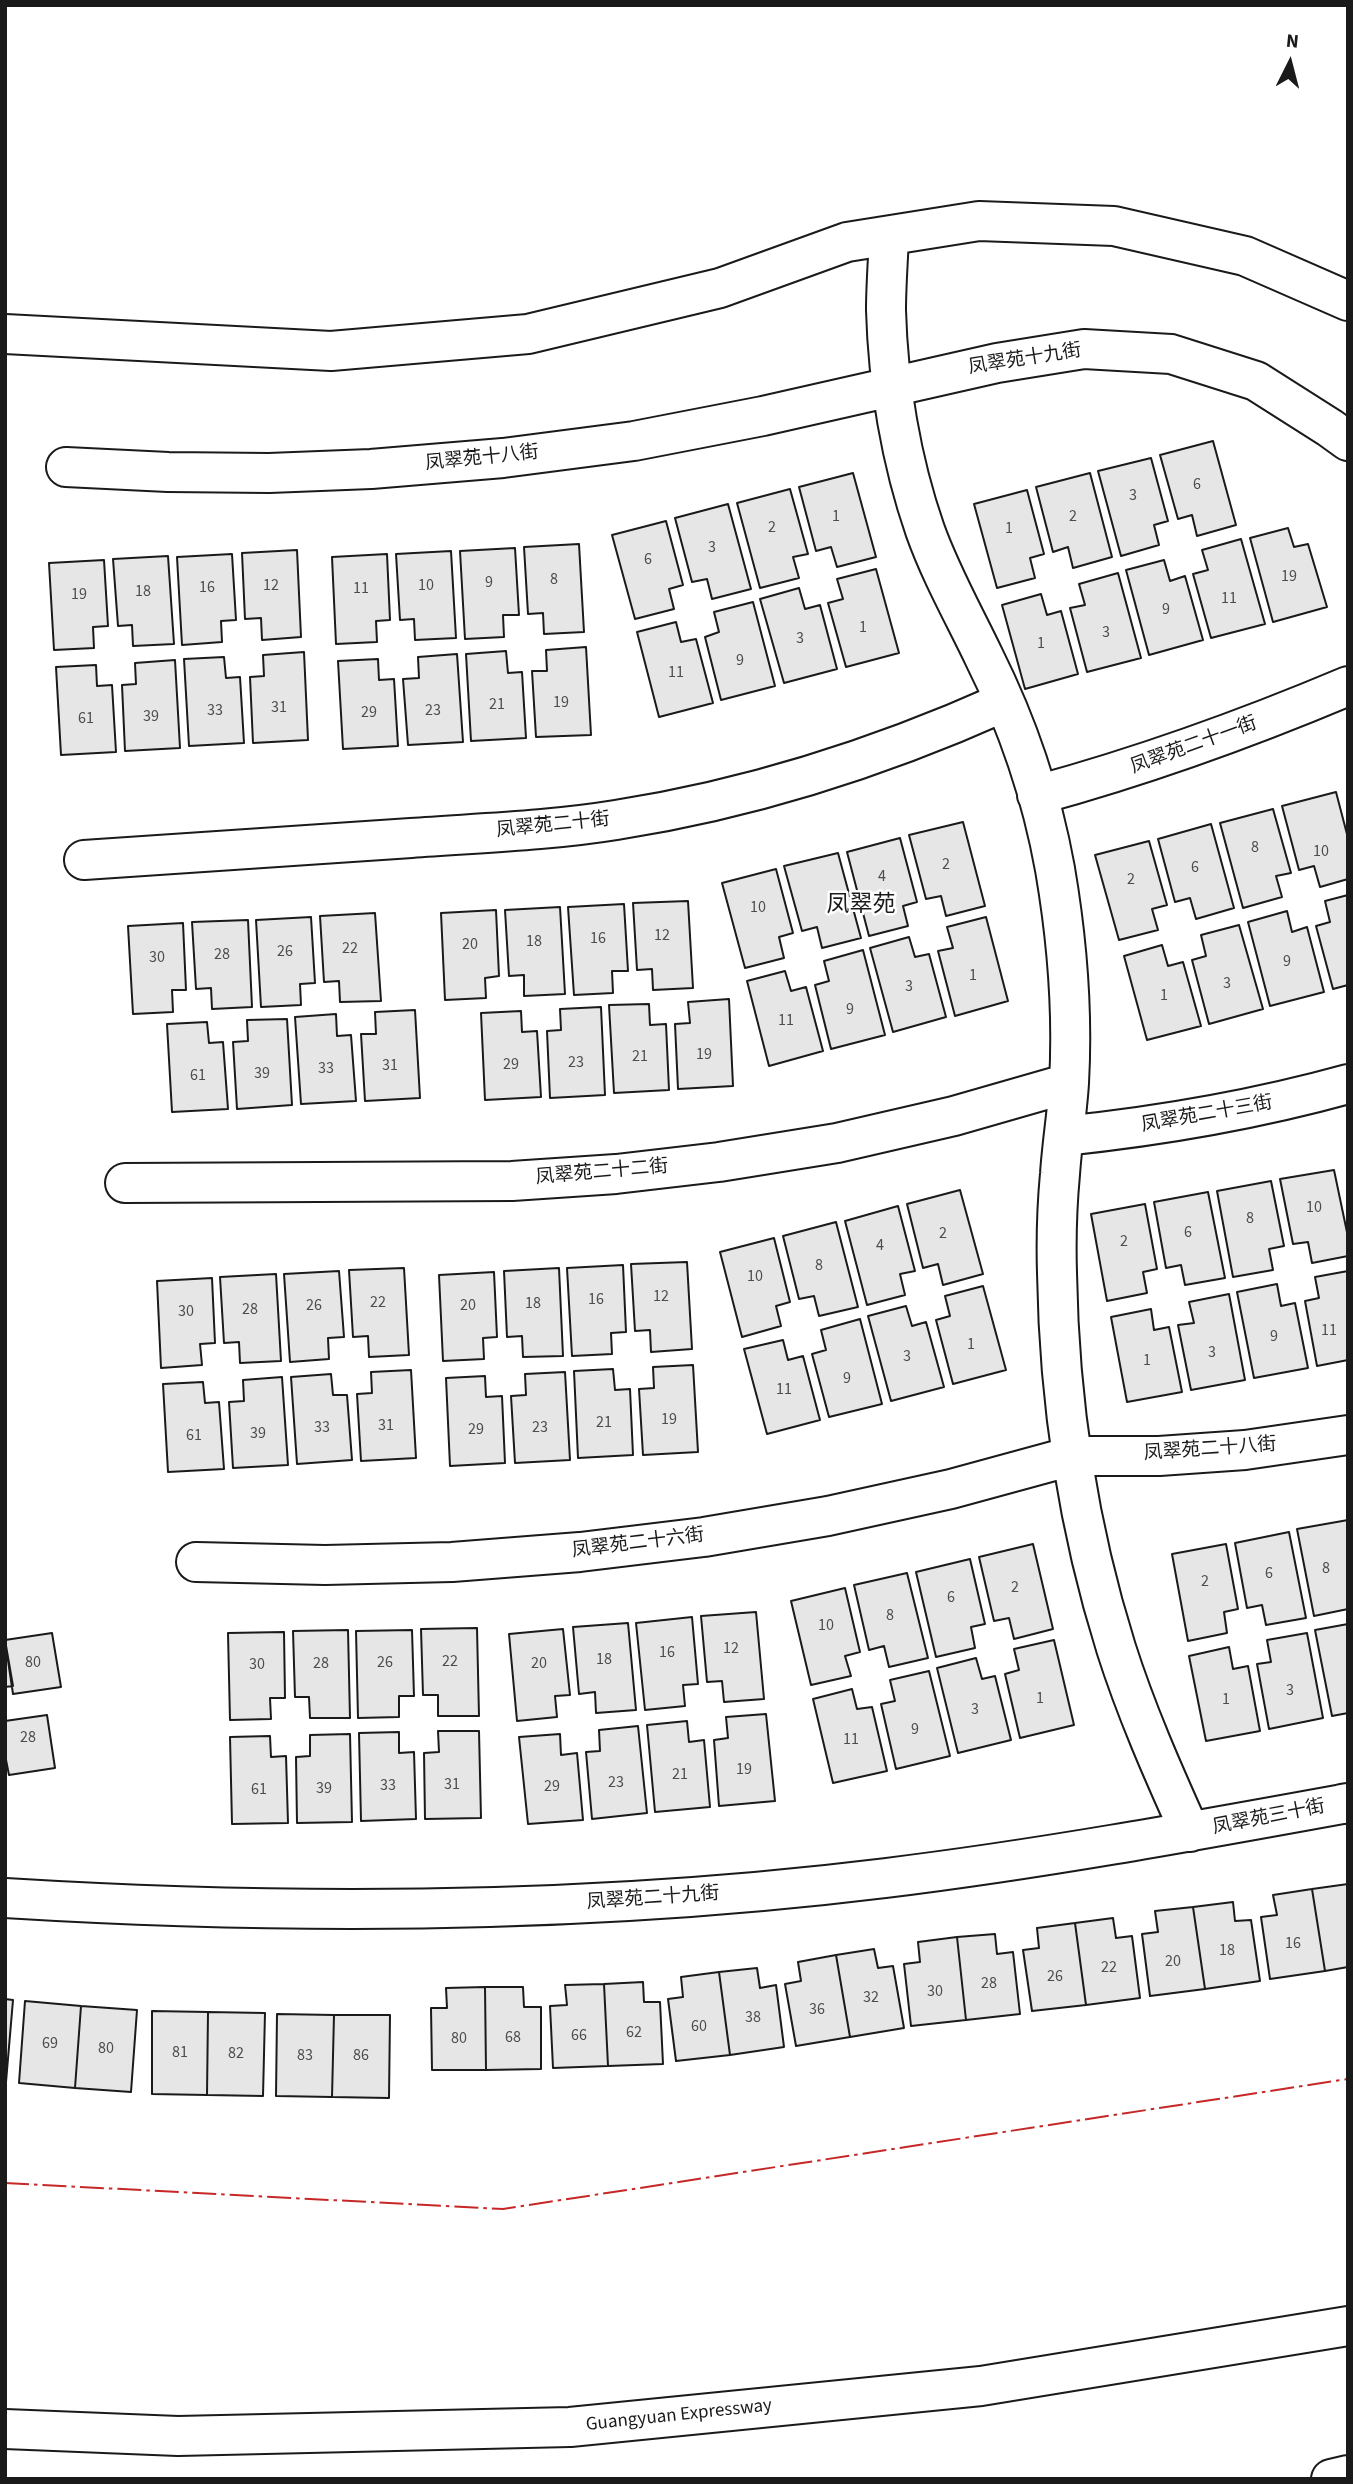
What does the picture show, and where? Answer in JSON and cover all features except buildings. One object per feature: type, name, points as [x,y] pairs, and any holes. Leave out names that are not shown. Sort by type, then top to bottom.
[{"type":"main road","points":[[5,334],[331,351],[528,334],[720,288],[847,242],[979,221],[1114,226],[1245,256],[1348,301]]},
{"type":"main road","points":[[889,236],[886,310],[892,385],[905,459],[925,528],[951,595],[986,659],[1014,726],[1037,795],[1054,866],[1065,938],[1070,1011],[1069,1083],[1059,1176],[1057,1270],[1061,1363],[1072,1456],[1090,1553],[1116,1648],[1150,1742],[1190,1832]]},
{"type":"main road","name":"凤翠苑十九街","points":[[892,385],[1084,349],[1171,354],[1255,382],[1348,441]]},
{"type":"main road","name":"凤翠苑十八街","points":[[66,467],[269,473],[371,469],[503,458],[647,438],[763,416],[892,385]]},
{"type":"main road","name":"凤翠苑二十一街","points":[[1037,795],[1196,747],[1348,686]]},
{"type":"main road","name":"凤翠苑二十街","points":[[84,860],[534,830],[615,821],[774,787],[929,735],[1004,702]]},
{"type":"main road","name":"凤翠苑二十二街","points":[[125,1183],[512,1181],[616,1174],[719,1162],[838,1143],[954,1116],[1069,1083]]},
{"type":"main road","name":"凤翠苑二十三街","points":[[1063,1136],[1142,1128],[1220,1115],[1348,1084]]},
{"type":"main road","name":"凤翠苑二十八街","points":[[1072,1456],[1159,1456],[1245,1450],[1348,1435]]},
{"type":"main road","name":"凤翠苑二十六街","points":[[196,1562],[325,1565],[427,1562],[580,1552],[704,1537],[828,1516],[951,1489],[1072,1456]]},
{"type":"main road","name":"凤翠苑三十街","points":[[1190,1832],[1348,1803]]},
{"type":"main road","name":"凤翠苑二十九街","points":[[5,1898],[267,1909],[421,1909],[576,1904],[730,1894],[884,1878],[1038,1857],[1190,1832]]},
{"type":"main road","name":"Guangyuan Expressway","points":[[5,2430],[178,2436],[570,2427],[981,2386],[1348,2326]]},
{"type":"main road","points":[[1331,2479],[1348,2475]]},
{"type":"power","points":[[5,2183],[503,2209],[1348,2079]]},
{"type":"district","name":"凤翠苑","points":[[861,906]]}]
